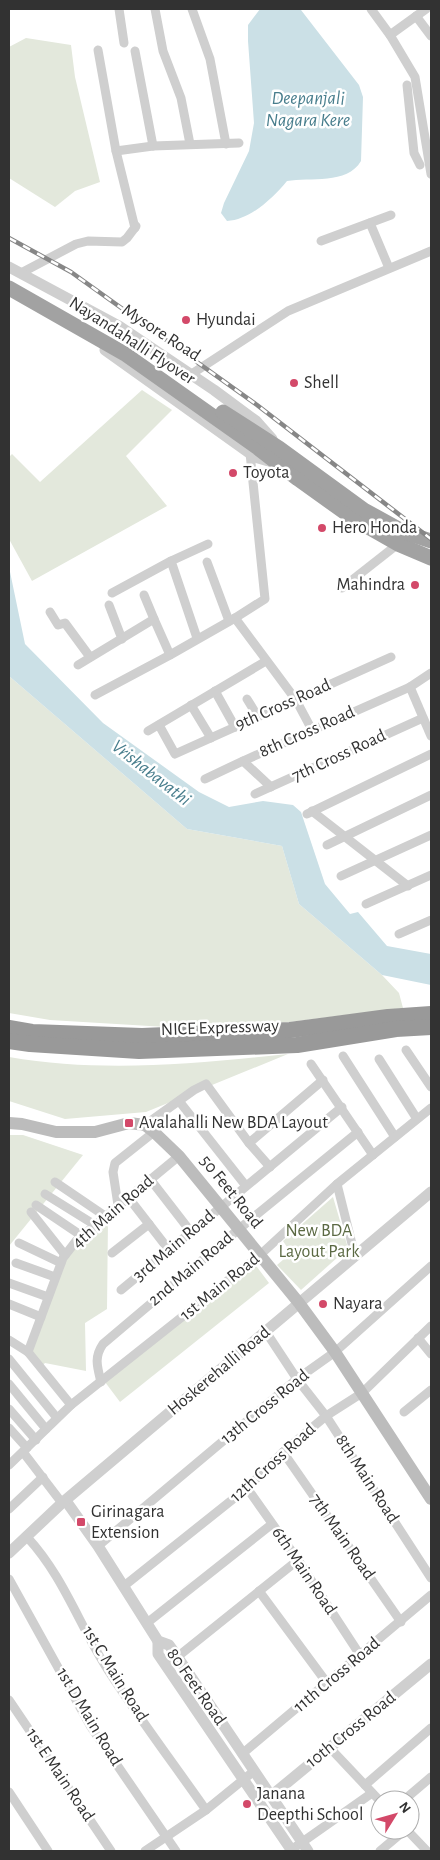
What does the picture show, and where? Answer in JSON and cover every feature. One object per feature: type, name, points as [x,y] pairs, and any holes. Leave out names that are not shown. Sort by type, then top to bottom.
[{"type":"highway","name":"Nayandahalli Flyover","points":[[15,276],[127,351],[251,430]]},
{"type":"highway","name":"Nayandahalli Flyover","points":[[9,288],[127,351],[254,450]]},
{"type":"highway","name":"Mysore Road","points":[[251,430],[364,510],[404,532],[431,541]]},
{"type":"highway","points":[[254,450],[276,463],[354,519],[398,544],[431,558]]},
{"type":"highway","name":"NICE Expressway","points":[[9,1028],[32,1032],[142,1036],[290,1030],[388,1017],[431,1014]]},
{"type":"highway","name":"NICE Expressway","points":[[9,1041],[139,1051],[297,1046],[396,1030],[431,1027]]},
{"type":"main road","points":[[9,1123],[56,1132],[95,1132],[129,1123],[149,1128]]},
{"type":"main road","name":"50 Feet Road","points":[[149,1128],[179,1156],[299,1303],[335,1352],[431,1498]]},
{"type":"street","points":[[119,9],[124,43]]},
{"type":"street","points":[[155,9],[162,51],[181,98],[190,144]]},
{"type":"street","points":[[192,9],[210,59],[226,144]]},
{"type":"street","points":[[371,9],[390,35],[415,77],[428,138],[431,174]]},
{"type":"street","points":[[390,35],[426,9]]},
{"type":"street","points":[[416,16],[431,36]]},
{"type":"street","points":[[15,276],[76,244],[88,241],[122,242],[135,227],[116,152],[98,50]]},
{"type":"street","points":[[135,52],[153,146]]},
{"type":"street","points":[[407,85],[414,153],[420,165]]},
{"type":"street","points":[[116,152],[153,146],[239,143]]},
{"type":"street","points":[[321,241],[391,215]]},
{"type":"street","points":[[370,223],[389,268]]},
{"type":"street","points":[[190,375],[288,311],[431,250]]},
{"type":"street","name":"Mysore Road","points":[[9,267],[15,276],[119,326],[214,390],[256,421],[279,448]]},
{"type":"street","points":[[9,293],[85,335],[254,450],[265,599],[170,655],[95,695]]},
{"type":"street","points":[[112,593],[171,561],[208,544]]},
{"type":"street","points":[[342,588],[398,544]]},
{"type":"street","points":[[171,561],[197,638]]},
{"type":"street","points":[[207,562],[232,619],[296,700],[312,730]]},
{"type":"street","points":[[144,595],[170,655]]},
{"type":"street","points":[[110,605],[122,639]]},
{"type":"street","points":[[50,612],[58,625],[65,623],[90,658]]},
{"type":"street","points":[[78,665],[154,619]]},
{"type":"street","name":"9th Cross Road","points":[[159,725],[176,754],[391,657]]},
{"type":"street","points":[[148,731],[266,660]]},
{"type":"street","name":"8th Cross Road","points":[[206,779],[243,760],[410,687],[431,673]]},
{"type":"street","points":[[410,687],[431,736]]},
{"type":"street","points":[[215,691],[236,727]]},
{"type":"street","points":[[246,699],[258,717]]},
{"type":"street","points":[[191,705],[211,738]]},
{"type":"street","name":"7th Cross Road","points":[[255,794],[423,718]]},
{"type":"street","points":[[408,886],[345,836],[310,812],[431,754]]},
{"type":"street","points":[[243,760],[271,787]]},
{"type":"street","points":[[327,845],[431,795]]},
{"type":"street","points":[[322,806],[327,817]]},
{"type":"street","points":[[341,876],[431,835]]},
{"type":"street","points":[[366,904],[431,875]]},
{"type":"street","points":[[399,934],[431,920]]},
{"type":"street","points":[[406,1050],[431,1087]]},
{"type":"street","points":[[343,1056],[395,1137]]},
{"type":"street","points":[[379,1060],[417,1119]]},
{"type":"street","points":[[312,1064],[373,1154]]},
{"type":"street","points":[[249,1142],[323,1080]]},
{"type":"street","points":[[118,1205],[113,1172],[115,1163],[179,1101],[206,1084],[249,1142],[270,1166]]},
{"type":"street","points":[[179,1101],[246,1186]]},
{"type":"street","name":"3rd Main Road","points":[[121,1290],[342,1107]]},
{"type":"street","name":"1st Main Road","points":[[9,1465],[71,1405],[260,1255],[337,1184],[431,1108]]},
{"type":"street","name":"2nd Main Road","points":[[100,1382],[96,1361],[98,1352],[103,1344],[358,1132]]},
{"type":"street","name":"4th Main Road","points":[[28,1352],[63,1259],[82,1236],[179,1156]]},
{"type":"street","points":[[150,1179],[191,1232]]},
{"type":"street","points":[[55,1182],[105,1216]]},
{"type":"street","points":[[337,1184],[355,1256]]},
{"type":"street","name":"Hoskerehalli Road","points":[[9,1553],[64,1502],[431,1192]]},
{"type":"street","points":[[45,1194],[95,1225]]},
{"type":"street","points":[[128,1197],[169,1250]]},
{"type":"street","points":[[63,1259],[34,1208],[82,1236]]},
{"type":"street","points":[[112,1253],[149,1224]]},
{"type":"street","points":[[19,1243],[63,1259]]},
{"type":"street","points":[[16,1263],[55,1277]]},
{"type":"street","name":"13th Cross Road","points":[[98,1546],[297,1379],[335,1352],[431,1266]]},
{"type":"street","points":[[9,1283],[48,1297]]},
{"type":"street","points":[[9,1304],[41,1317]]},
{"type":"street","name":"12th Cross Road","points":[[124,1586],[247,1488],[283,1452],[326,1416],[362,1393],[431,1326]]},
{"type":"street","name":"8th Main Road","points":[[266,1332],[297,1379],[326,1416],[431,1578]]},
{"type":"street","points":[[418,1338],[431,1354]]},
{"type":"street","points":[[9,1340],[28,1352],[71,1405]]},
{"type":"street","points":[[9,1359],[57,1418]]},
{"type":"street","points":[[9,1384],[46,1429]]},
{"type":"street","points":[[404,1412],[431,1390]]},
{"type":"street","points":[[9,1409],[36,1440]]},
{"type":"street","points":[[9,1428],[22,1453],[64,1502]]},
{"type":"street","points":[[9,1451],[22,1453]]},
{"type":"street","name":"7th Main Road","points":[[283,1452],[401,1622]]},
{"type":"street","points":[[9,1509],[43,1477]]},
{"type":"street","name":"6th Main Road","points":[[247,1488],[298,1560],[360,1655]]},
{"type":"street","name":"80 Feet Road","points":[[64,1502],[98,1546],[147,1623],[158,1641],[158,1654],[292,1850]]},
{"type":"street","points":[[147,1623],[272,1524]]},
{"type":"street","name":"1st C Main Road","points":[[27,1537],[54,1570],[107,1669],[206,1810]]},
{"type":"street","points":[[166,1666],[298,1560]]},
{"type":"street","name":"1st D Main Road","points":[[9,1579],[91,1727],[176,1851]]},
{"type":"street","points":[[259,1591],[327,1683]]},
{"type":"street","name":"11th Cross Road","points":[[242,1754],[431,1595]]},
{"type":"street","name":"80 Feet Road","points":[[158,1641],[169,1645],[177,1656],[305,1847]]},
{"type":"street","name":"10th Cross Road","points":[[271,1796],[431,1664]]},
{"type":"street","name":"1st E Main Road","points":[[9,1700],[111,1851]]},
{"type":"street","points":[[365,1785],[431,1728]]},
{"type":"street","points":[[330,1748],[370,1791]]},
{"type":"street","points":[[146,1851],[206,1810],[254,1771]]},
{"type":"street","points":[[418,1790],[429,1782]]},
{"type":"street","points":[[9,1792],[48,1851]]},
{"type":"street","points":[[292,1850],[305,1847],[370,1795]]},
{"type":"street","points":[[380,1851],[394,1840]]},
{"type":"street","points":[[416,1840],[427,1851]]},
{"type":"green space","points":[[26,38],[71,45],[75,77],[100,182],[75,191],[55,207],[9,178],[9,47]]},
{"type":"green space","points":[[142,390],[172,410],[126,456],[167,506],[32,581],[9,539],[9,457],[12,454],[40,482]]},
{"type":"green space","points":[[9,676],[187,829],[282,846],[299,904],[382,975],[399,993],[403,1008],[289,1022],[166,1027],[50,1020],[9,1013]]},
{"type":"green space","points":[[288,1054],[146,1112],[65,1119],[9,1101],[9,1057],[78,1065],[113,1066],[183,1064]]},
{"type":"green space","points":[[9,1135],[23,1135],[83,1155],[9,1246]]},
{"type":"green space","name":"New BDA Layout Park","points":[[333,1197],[348,1248],[301,1290],[277,1265],[291,1253],[283,1241]]},
{"type":"green space","points":[[108,1220],[107,1309],[85,1323],[86,1371],[45,1363],[41,1367],[30,1352],[66,1256]]},
{"type":"green space","points":[[254,1263],[269,1283],[120,1402],[105,1382]]},
{"type":"water","name":"Deepanjali Nagara Kere","points":[[260,9],[301,10],[359,85],[363,97],[361,161],[355,169],[337,177],[287,181],[260,207],[244,217],[227,221],[221,213],[249,151],[254,123],[248,25]]},
{"type":"water","name":"Vrishabavathi","points":[[9,567],[25,644],[103,723],[199,792],[229,807],[263,801],[293,805],[301,812],[325,884],[350,914],[358,912],[387,946],[431,954],[431,985],[382,975],[299,904],[282,846],[187,829],[9,676]]},
{"type":"railway","points":[[9,238],[71,272],[257,405],[431,539]]},
{"type":"place","name":"Hyundai","points":[[186,320]]},
{"type":"place","name":"Shell","points":[[294,383]]},
{"type":"place","name":"Toyota","points":[[233,473]]},
{"type":"place","name":"Hero Honda","points":[[322,528]]},
{"type":"place","name":"Mahindra","points":[[415,585]]},
{"type":"place","name":"Avalahalli New BDA Layout","points":[[129,1123]]},
{"type":"place","name":"Nayara","points":[[323,1304]]},
{"type":"place","name":"Girinagara Extension","points":[[81,1522]]},
{"type":"place","name":"Janana Deepthi School","points":[[247,1804]]}]
